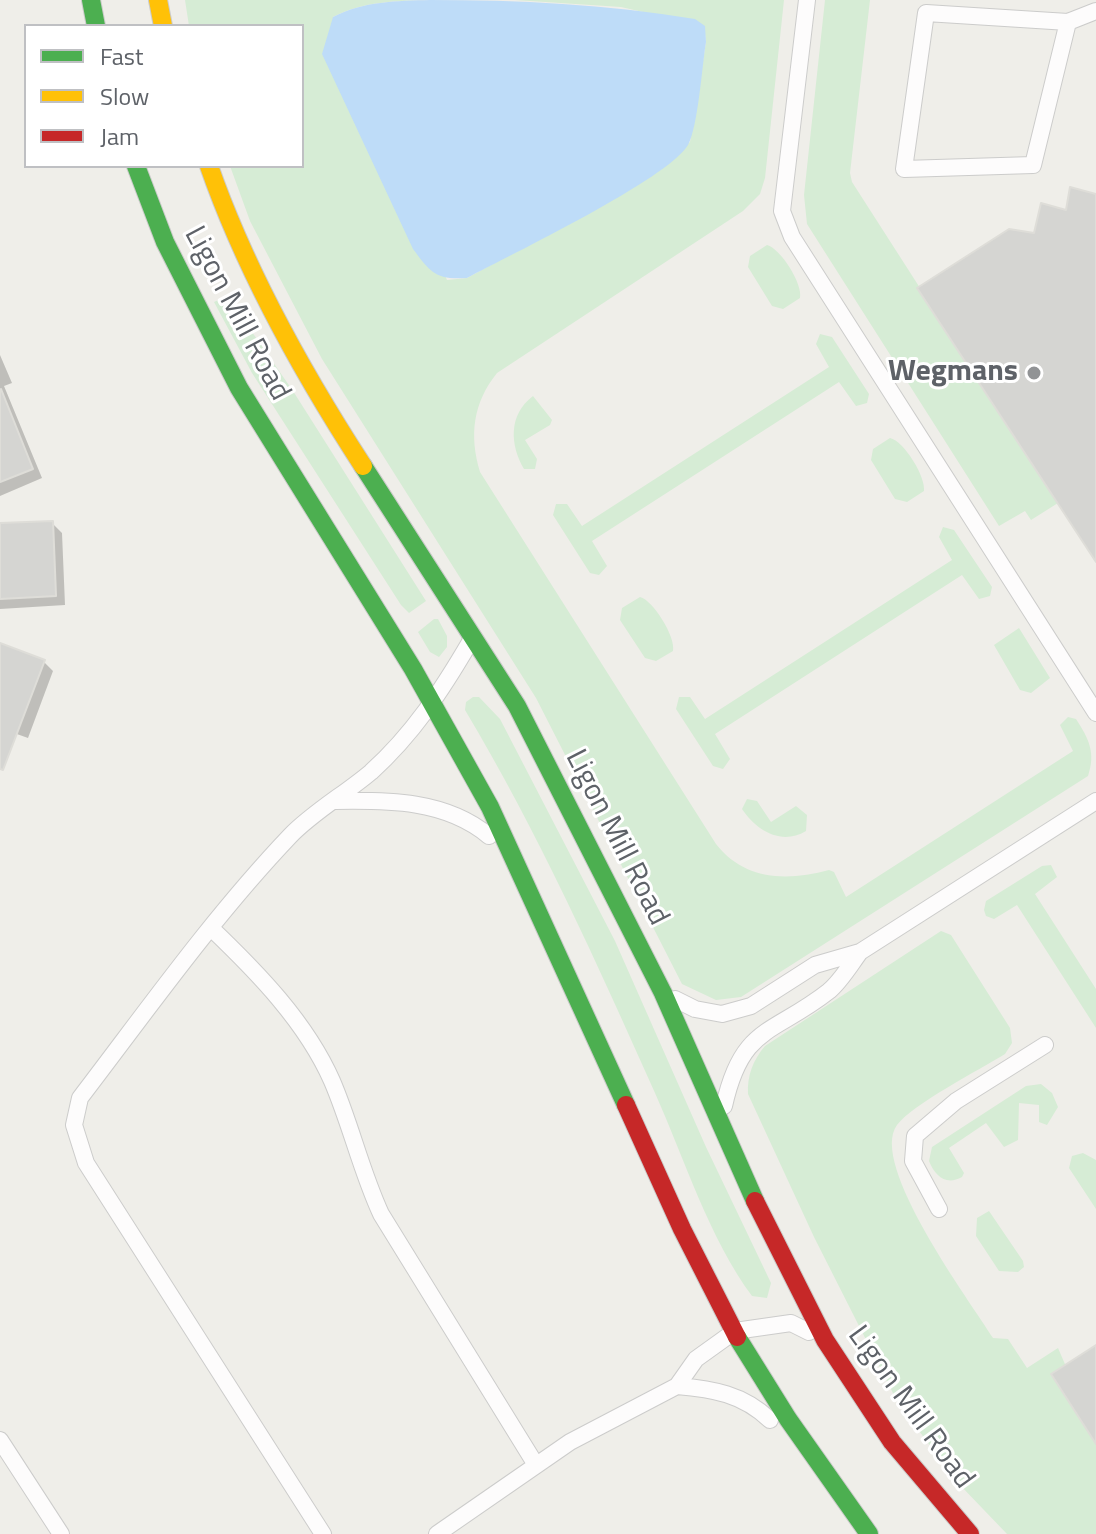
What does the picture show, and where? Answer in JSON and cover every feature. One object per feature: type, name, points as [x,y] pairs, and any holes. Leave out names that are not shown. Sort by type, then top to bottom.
[{"type":"main road","points":[[91,0],[96,24]]},
{"type":"main road","points":[[158,0],[163,24]]},
{"type":"main road","name":"Ligon Mill Road","points":[[137,168],[177,269],[239,386],[434,704],[515,857],[601,1041],[681,1226],[735,1331],[827,1475],[869,1534]]},
{"type":"main road","name":"Ligon Mill Road","points":[[210,168],[232,232],[326,409],[517,706],[663,993],[769,1232],[825,1340],[892,1442],[970,1534]]},
{"type":"lane","points":[[807,0],[782,211],[792,237],[1096,713]]},
{"type":"lane","points":[[1068,22],[1033,165],[904,169],[926,13],[1068,22],[1096,11]]},
{"type":"lane","points":[[323,1534],[86,1163],[74,1125],[80,1098],[240,889],[293,832],[373,770],[434,704],[473,637]]},
{"type":"lane","points":[[335,801],[397,800],[471,821],[515,857]]},
{"type":"lane","points":[[663,993],[695,1009],[722,1014],[736,1012],[815,965],[860,952],[1096,801]]},
{"type":"lane","points":[[211,928],[255,969],[312,1043],[332,1082],[362,1173],[381,1214],[536,1465]]},
{"type":"lane","points":[[720,1122],[729,1081],[754,1037],[831,990],[860,952]]},
{"type":"lane","points":[[939,1209],[913,1161],[915,1136],[956,1101],[1045,1045]]},
{"type":"lane","points":[[437,1534],[570,1442],[677,1386],[696,1359],[735,1331],[791,1323],[825,1340]]},
{"type":"lane","points":[[677,1386],[714,1389],[738,1397],[762,1412],[827,1475]]},
{"type":"lane","points":[[0,1440],[61,1534]]},
{"type":"green space","points":[[185,0],[430,0],[368,5],[333,17],[447,280],[467,278],[640,183],[690,142],[706,42],[704,26],[621,7],[515,0],[784,0],[765,178],[760,194],[743,211],[497,373],[483,396],[475,420],[480,472],[716,844],[740,865],[768,875],[782,876],[829,870],[834,872],[846,897],[1073,751],[1060,725],[1068,717],[1076,719],[1090,746],[1088,776],[741,997],[716,1000],[682,984],[536,698],[322,359],[250,221],[231,168],[304,168],[304,24],[189,24]]},
{"type":"green space","points":[[825,0],[870,0],[850,173],[852,182],[1058,503],[1031,520],[1025,511],[999,526],[807,224],[804,195]]},
{"type":"green space","points":[[767,245],[784,260],[795,276],[800,292],[800,298],[783,309],[772,306],[748,267],[750,256]]},
{"type":"green space","points":[[227,296],[293,391],[426,601],[409,613],[252,373],[214,302]]},
{"type":"green space","points":[[820,334],[832,337],[869,394],[867,403],[856,406],[839,382],[592,541],[607,566],[599,575],[590,573],[553,515],[556,504],[567,504],[582,526],[829,367],[816,344]]},
{"type":"green space","points":[[533,396],[552,420],[550,425],[525,440],[537,459],[535,469],[524,469],[514,440],[515,421]]},
{"type":"green space","points":[[890,438],[907,452],[924,485],[924,491],[907,502],[895,499],[871,460],[873,449]]},
{"type":"green space","points":[[943,527],[954,530],[992,587],[990,596],[979,599],[962,575],[715,734],[730,759],[723,769],[713,766],[676,709],[679,697],[690,697],[705,719],[952,560],[939,537]]},
{"type":"green space","points":[[640,597],[657,612],[673,645],[673,651],[656,661],[645,658],[620,620],[622,608]]},
{"type":"green space","points":[[438,619],[447,636],[447,647],[439,657],[430,652],[418,632]]},
{"type":"green space","points":[[1019,628],[1050,678],[1031,693],[1020,690],[994,645]]},
{"type":"green space","points":[[479,697],[500,719],[615,941],[706,1147],[771,1283],[767,1298],[752,1296],[710,1224],[655,1093],[566,898],[465,710],[466,702]]},
{"type":"green space","points":[[747,799],[757,801],[771,822],[796,806],[807,815],[806,831],[787,837],[770,834],[754,823],[742,809]]},
{"type":"green space","points":[[1051,865],[1057,877],[1035,894],[1096,989],[1096,1028],[1017,905],[994,919],[986,916],[984,910],[986,901],[1042,866]]},
{"type":"green space","points":[[941,931],[951,935],[1010,1028],[1012,1043],[1005,1054],[931,1098],[897,1125],[892,1144],[897,1170],[926,1232],[993,1338],[1008,1339],[1027,1368],[1058,1348],[1096,1436],[1096,1534],[1007,1534],[959,1484],[898,1403],[814,1237],[748,1094],[752,1068],[765,1046]]},
{"type":"green space","points":[[1041,1084],[1052,1093],[1058,1107],[1047,1125],[1039,1122],[1039,1105],[1019,1103],[1018,1140],[1004,1147],[986,1123],[949,1148],[964,1173],[962,1177],[946,1180],[934,1171],[929,1161],[932,1147],[1026,1086]]},
{"type":"green space","points":[[1083,1153],[1096,1160],[1096,1209],[1069,1168],[1072,1156]]},
{"type":"green space","points":[[989,1211],[1023,1261],[1024,1267],[1018,1272],[999,1271],[976,1236],[977,1218]]},
{"type":"water","points":[[430,0],[562,4],[695,19],[705,26],[706,42],[697,111],[688,145],[675,160],[621,196],[467,278],[448,278],[435,273],[413,249],[322,54],[333,17],[368,5]]},
{"type":"building","name":"Wegmans","points":[[1070,187],[1096,194],[1096,562],[917,288],[1009,229],[1034,233],[1041,203],[1066,210]]},
{"type":"building","points":[[0,390],[33,469],[0,482]]},
{"type":"building","points":[[53,521],[56,596],[0,599],[0,523]]},
{"type":"building","points":[[0,643],[45,660],[3,770],[0,769]]},
{"type":"building","points":[[1096,1345],[1096,1444],[1051,1374]]},
{"type":"traffic: fast","points":[[91,0],[96,24]]},
{"type":"traffic: fast","points":[[137,168],[165,242],[239,388],[413,669],[490,807],[626,1105]]},
{"type":"traffic: fast","points":[[363,466],[517,706],[663,993],[755,1201]]},
{"type":"traffic: fast","points":[[737,1337],[788,1419],[869,1534]]},
{"type":"traffic: slow","points":[[158,0],[163,24]]},
{"type":"traffic: slow","points":[[210,168],[240,244],[277,320],[363,466]]},
{"type":"traffic: jam","points":[[626,1105],[682,1229],[737,1337]]},
{"type":"traffic: jam","points":[[755,1201],[825,1340],[892,1442],[970,1534]]},
{"type":"place","name":"Wegmans","points":[[1034,373]]}]
